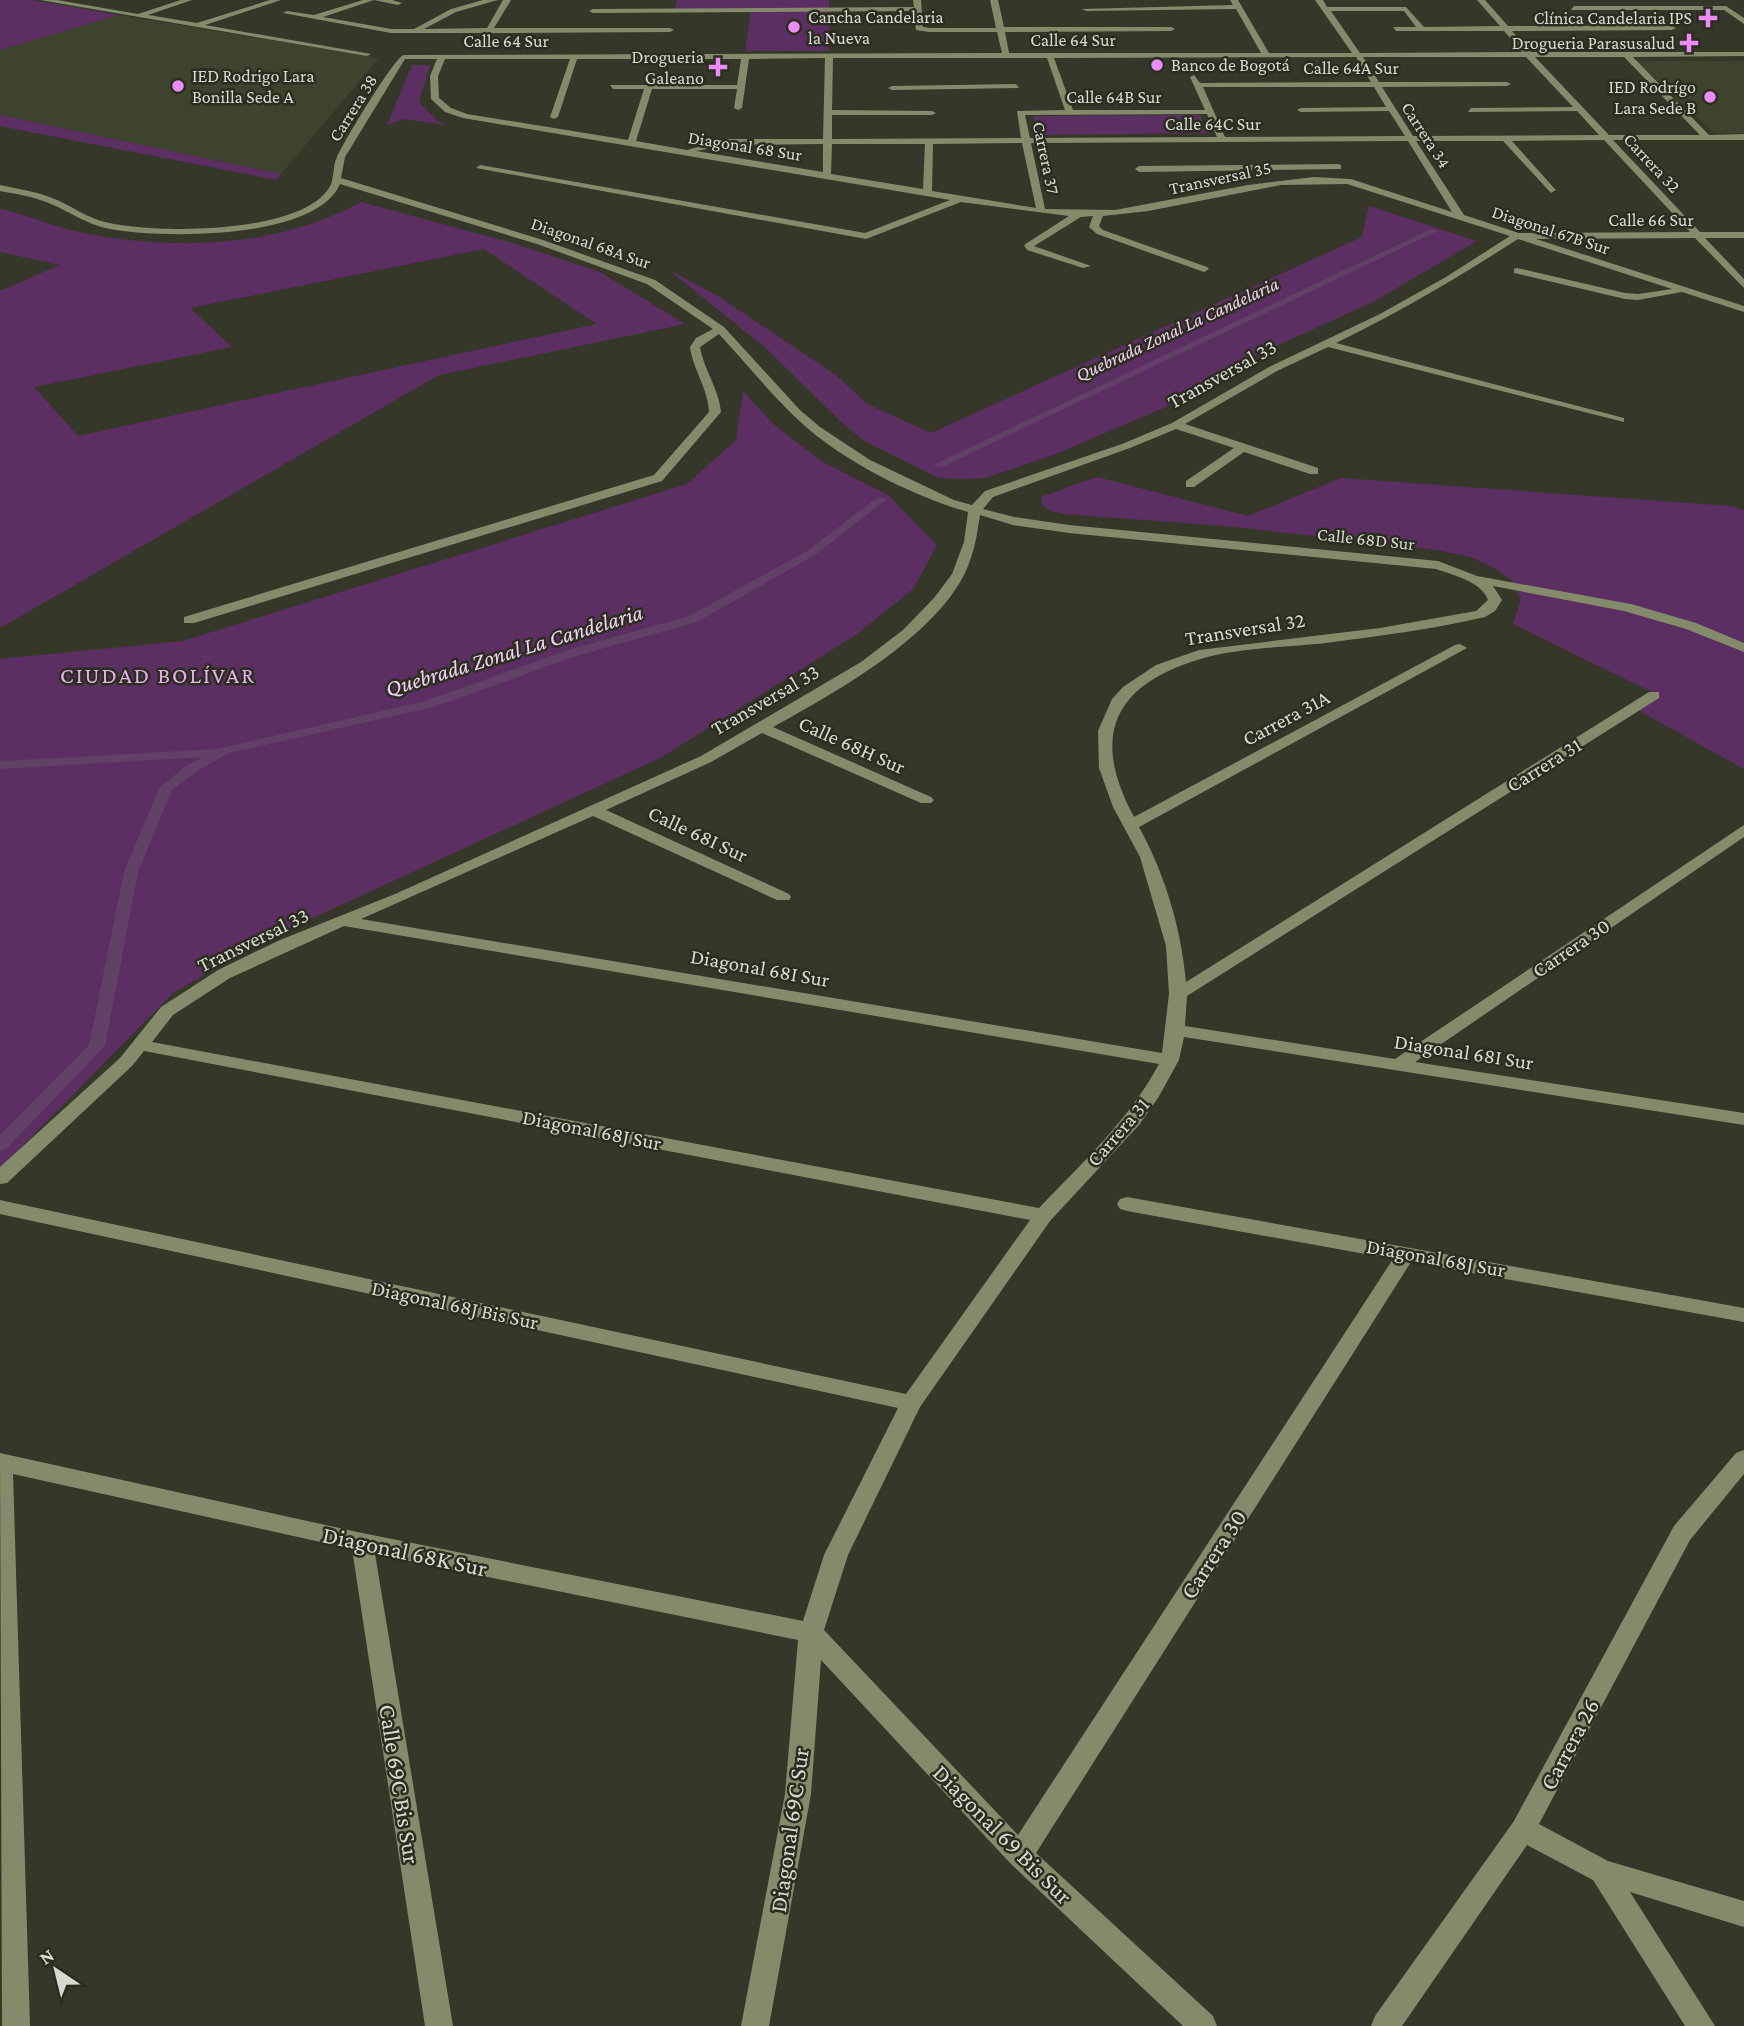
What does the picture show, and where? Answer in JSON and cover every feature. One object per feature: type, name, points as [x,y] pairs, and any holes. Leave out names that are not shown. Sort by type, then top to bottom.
[{"type":"street","points":[[44,0],[367,54]]},
{"type":"street","points":[[138,16],[188,0]]},
{"type":"street","points":[[196,25],[277,0]]},
{"type":"street","points":[[313,18],[370,0]]},
{"type":"street","points":[[377,0],[397,3]]},
{"type":"street","points":[[416,31],[428,22],[456,9],[494,0]]},
{"type":"street","points":[[484,41],[507,0]]},
{"type":"street","points":[[667,41],[677,0]]},
{"type":"street","points":[[916,0],[919,27],[923,29],[1172,33],[1159,4]]},
{"type":"street","points":[[994,0],[1006,56]]},
{"type":"street","name":"Carrera 34","points":[[1320,0],[1460,217]]},
{"type":"street","name":"Carrera 32","points":[[1481,0],[1744,285]]},
{"type":"street","points":[[1566,0],[1584,18]]},
{"type":"street","points":[[1640,0],[1657,15]]},
{"type":"street","points":[[1715,0],[1744,22]]},
{"type":"street","points":[[589,20],[597,2]]},
{"type":"street","points":[[1088,18],[1085,5],[1236,4],[1266,55]]},
{"type":"street","points":[[1574,8],[1744,8]]},
{"type":"street","points":[[593,11],[918,9]]},
{"type":"street","points":[[1325,9],[1406,9],[1422,29]]},
{"type":"street","points":[[287,13],[391,31],[670,30]]},
{"type":"street","points":[[1665,21],[1683,37]]},
{"type":"street","points":[[1396,29],[1672,28]]},
{"type":"street","points":[[441,41],[447,30]]},
{"type":"street","points":[[244,34],[242,37],[245,41],[254,44],[374,63]]},
{"type":"street","points":[[1626,54],[1707,137]]},
{"type":"street","name":"Calle 64 Sur","points":[[403,57],[1744,54]]},
{"type":"street","points":[[827,176],[829,56]]},
{"type":"street","points":[[1050,56],[1070,113]]},
{"type":"street","name":"Carrera 38","points":[[0,188],[37,195],[107,226],[189,232],[235,229],[281,219],[324,199],[336,186],[340,158],[392,66],[403,57]]},
{"type":"street","name":"Diagonal 68 Sur","points":[[442,57],[434,76],[435,99],[448,110],[466,116],[1041,211],[1099,214]]},
{"type":"street","points":[[554,117],[574,57]]},
{"type":"street","points":[[738,107],[745,57]]},
{"type":"street","name":"Calle 64A Sur","points":[[1208,112],[1195,80],[1507,84]]},
{"type":"street","points":[[1471,84],[1478,92]]},
{"type":"street","points":[[892,88],[1016,86]]},
{"type":"street","points":[[613,87],[740,87]]},
{"type":"street","points":[[631,143],[649,87]]},
{"type":"street","points":[[929,87],[931,125]]},
{"type":"street","points":[[1486,101],[1494,110]]},
{"type":"street","points":[[1301,110],[1391,109]]},
{"type":"street","points":[[1471,110],[1579,109]]},
{"type":"street","points":[[828,112],[932,113]]},
{"type":"street","points":[[1208,112],[1222,139]]},
{"type":"street","name":"Calle 64B Sur","points":[[1020,113],[1208,112]]},
{"type":"street","name":"Carrera 37","points":[[1020,113],[1041,211]]},
{"type":"street","name":"Calle 64C Sur","points":[[684,152],[728,142],[1744,137]]},
{"type":"street","points":[[1505,138],[1551,190]]},
{"type":"street","points":[[1319,139],[1325,148]]},
{"type":"street","points":[[926,192],[929,141]]},
{"type":"street","points":[[1331,157],[1348,181]]},
{"type":"street","points":[[1135,159],[1145,182]]},
{"type":"street","points":[[480,167],[866,236],[962,198]]},
{"type":"street","points":[[1139,169],[1338,167]]},
{"type":"street","name":"Transversal 35","points":[[1099,214],[1168,205],[1278,182],[1313,179],[1348,181]]},
{"type":"street","name":"Diagonal 68A Sur","points":[[337,180],[633,274],[674,296],[720,330],[796,412],[839,446],[909,485],[974,512]]},
{"type":"street","name":"Diagonal 67B Sur","points":[[1348,181],[1744,309]]},
{"type":"street","points":[[1079,214],[1029,244],[1030,248],[1086,266]]},
{"type":"street","points":[[1099,214],[1094,228],[1100,232],[1204,269]]},
{"type":"street","name":"Calle 66 Sur","points":[[1517,236],[1744,235]]},
{"type":"street","name":"Transversal 33","points":[[0,1178],[126,1062],[167,1011],[224,974],[706,759],[866,665],[908,633],[939,601],[958,574],[970,542],[974,512],[989,494],[1126,446],[1176,425],[1273,369],[1432,289],[1517,236]]},
{"type":"street","points":[[1517,271],[1625,296],[1638,297],[1683,290]]},
{"type":"street","points":[[1731,272],[1744,272]]},
{"type":"street","points":[[189,620],[659,478],[715,412],[716,404],[698,368],[695,347],[700,340],[720,330]]},
{"type":"street","points":[[1325,343],[1620,420]]},
{"type":"street","points":[[1176,425],[1314,471]]},
{"type":"street","points":[[1190,484],[1243,447]]},
{"type":"street","name":"Calle 68D Sur","points":[[974,512],[1069,529],[1403,559],[1438,565],[1474,579],[1544,589],[1626,607],[1691,626],[1744,648]]},
{"type":"street","name":"Transversal 32","points":[[1178,994],[1174,946],[1164,904],[1149,857],[1112,787],[1106,768],[1105,731],[1116,702],[1143,678],[1161,668],[1204,653],[1380,632],[1479,614],[1490,608],[1495,600],[1492,592],[1474,579]]},
{"type":"street","name":"Carrera 31A","points":[[1131,825],[1460,648]]},
{"type":"street","name":"Carrera 31","points":[[811,1633],[836,1555],[911,1403],[1043,1216],[1132,1121],[1152,1094],[1170,1059],[1177,1030],[1178,994],[1654,695]]},
{"type":"street","name":"Calle 68H Sur","points":[[762,728],[926,800]]},
{"type":"street","name":"Calle 68I Sur","points":[[595,810],[783,897]]},
{"type":"street","name":"Carrera 30","points":[[1398,1065],[1744,831]]},
{"type":"street","name":"Diagonal 68I Sur","points":[[342,921],[1170,1059]]},
{"type":"street","name":"Diagonal 68I Sur","points":[[1177,1030],[1744,1119]]},
{"type":"street","name":"Diagonal 68J Sur","points":[[140,1045],[1043,1216]]},
{"type":"street","name":"Diagonal 68J Sur","points":[[1128,1204],[1744,1315]]},
{"type":"street","name":"Diagonal 68J Bis Sur","points":[[0,1207],[911,1403]]},
{"type":"street","name":"Carrera 30","points":[[1020,1855],[1406,1253]]},
{"type":"street","name":"Carrera 26","points":[[1385,2026],[1523,1829],[1682,1533],[1744,1459]]},
{"type":"street","points":[[1,1462],[16,2026]]},
{"type":"street","name":"Diagonal 68K Sur","points":[[1,1462],[362,1542],[811,1633]]},
{"type":"street","name":"Calle 69C Bis Sur","points":[[362,1542],[439,2026]]},
{"type":"street","name":"Diagonal 69 Bis Sur","points":[[811,1633],[1020,1855],[1203,2026]]},
{"type":"street","name":"Diagonal 69C Sur","points":[[755,2026],[798,1794],[811,1633]]},
{"type":"street","points":[[1523,1829],[1602,1871],[1744,1914]]},
{"type":"street","points":[[1602,1871],[1701,2026]]},
{"type":"shaded area","points":[[0,0],[31,0],[119,15],[0,50]]},
{"type":"shaded area","points":[[677,0],[829,0],[829,51],[745,51],[751,10],[675,10]]},
{"type":"shaded area","name":"IED Rodrigo Lara Bonilla Sede A","points":[[119,15],[379,58],[281,174],[0,115],[0,50]]},
{"type":"shaded area","name":"IED Rodrígo Lara Sede B","points":[[1636,61],[1744,61],[1744,133],[1714,133]]},
{"type":"shaded area","points":[[412,65],[430,65],[419,102],[446,125],[404,119],[387,125]]},
{"type":"shaded area","points":[[0,115],[281,174],[276,180],[0,126]]},
{"type":"shaded area","points":[[1199,115],[1209,133],[1039,135],[1033,116]]},
{"type":"shaded area","points":[[361,202],[512,243],[600,272],[685,324],[439,375],[0,628],[0,291],[60,265],[0,252],[0,209],[77,232],[122,239],[193,243],[263,236],[330,217]],"holes":[[[484,249],[597,324],[78,436],[34,387],[232,347],[190,308]]]},
{"type":"shaded area","points":[[1369,206],[1477,241],[1373,302],[1256,355],[1173,404],[1056,454],[985,478],[939,478],[866,442],[842,423],[768,350],[669,270],[718,296],[837,376],[867,404],[931,433],[1362,237]]},
{"type":"shaded area","points":[[743,391],[772,423],[821,461],[888,495],[937,545],[913,589],[857,634],[662,757],[263,941],[173,993],[0,1169],[0,659],[183,641],[687,484],[736,440]]},
{"type":"shaded area","points":[[1097,477],[1248,516],[1341,478],[1731,506],[1744,510],[1744,769],[1634,708],[1654,693],[1513,624],[1521,599],[1510,579],[1471,557],[1437,550],[1225,526],[1064,514],[1051,511],[1042,505],[1041,497]]},
{"type":"waterway","name":"Quebrada Zonal La Candelaria","points":[[938,465],[1434,231]]},
{"type":"waterway","name":"Quebrada Zonal La Candelaria","points":[[0,1145],[97,1046],[131,872],[166,788],[192,768],[225,750],[429,704],[572,653],[693,619],[811,553],[882,499]]},
{"type":"waterway","points":[[0,765],[214,752]]},
{"type":"place","name":"Clínica Candelaria IPS","points":[[1708,18]]},
{"type":"place","name":"Cancha Candelaria la Nueva","points":[[794,27]]},
{"type":"place","name":"Drogueria Parasusalud","points":[[1689,43]]},
{"type":"place","name":"Banco de Bogotá","points":[[1157,65]]},
{"type":"place","name":"Drogueria Galeano","points":[[718,67]]},
{"type":"place","name":"IED Rodrigo Lara Bonilla Sede A","points":[[178,86]]},
{"type":"place","name":"IED Rodrígo Lara Sede B","points":[[1710,97]]},
{"type":"district","name":"CIUDAD BOLÍVAR","points":[[158,675]]}]
